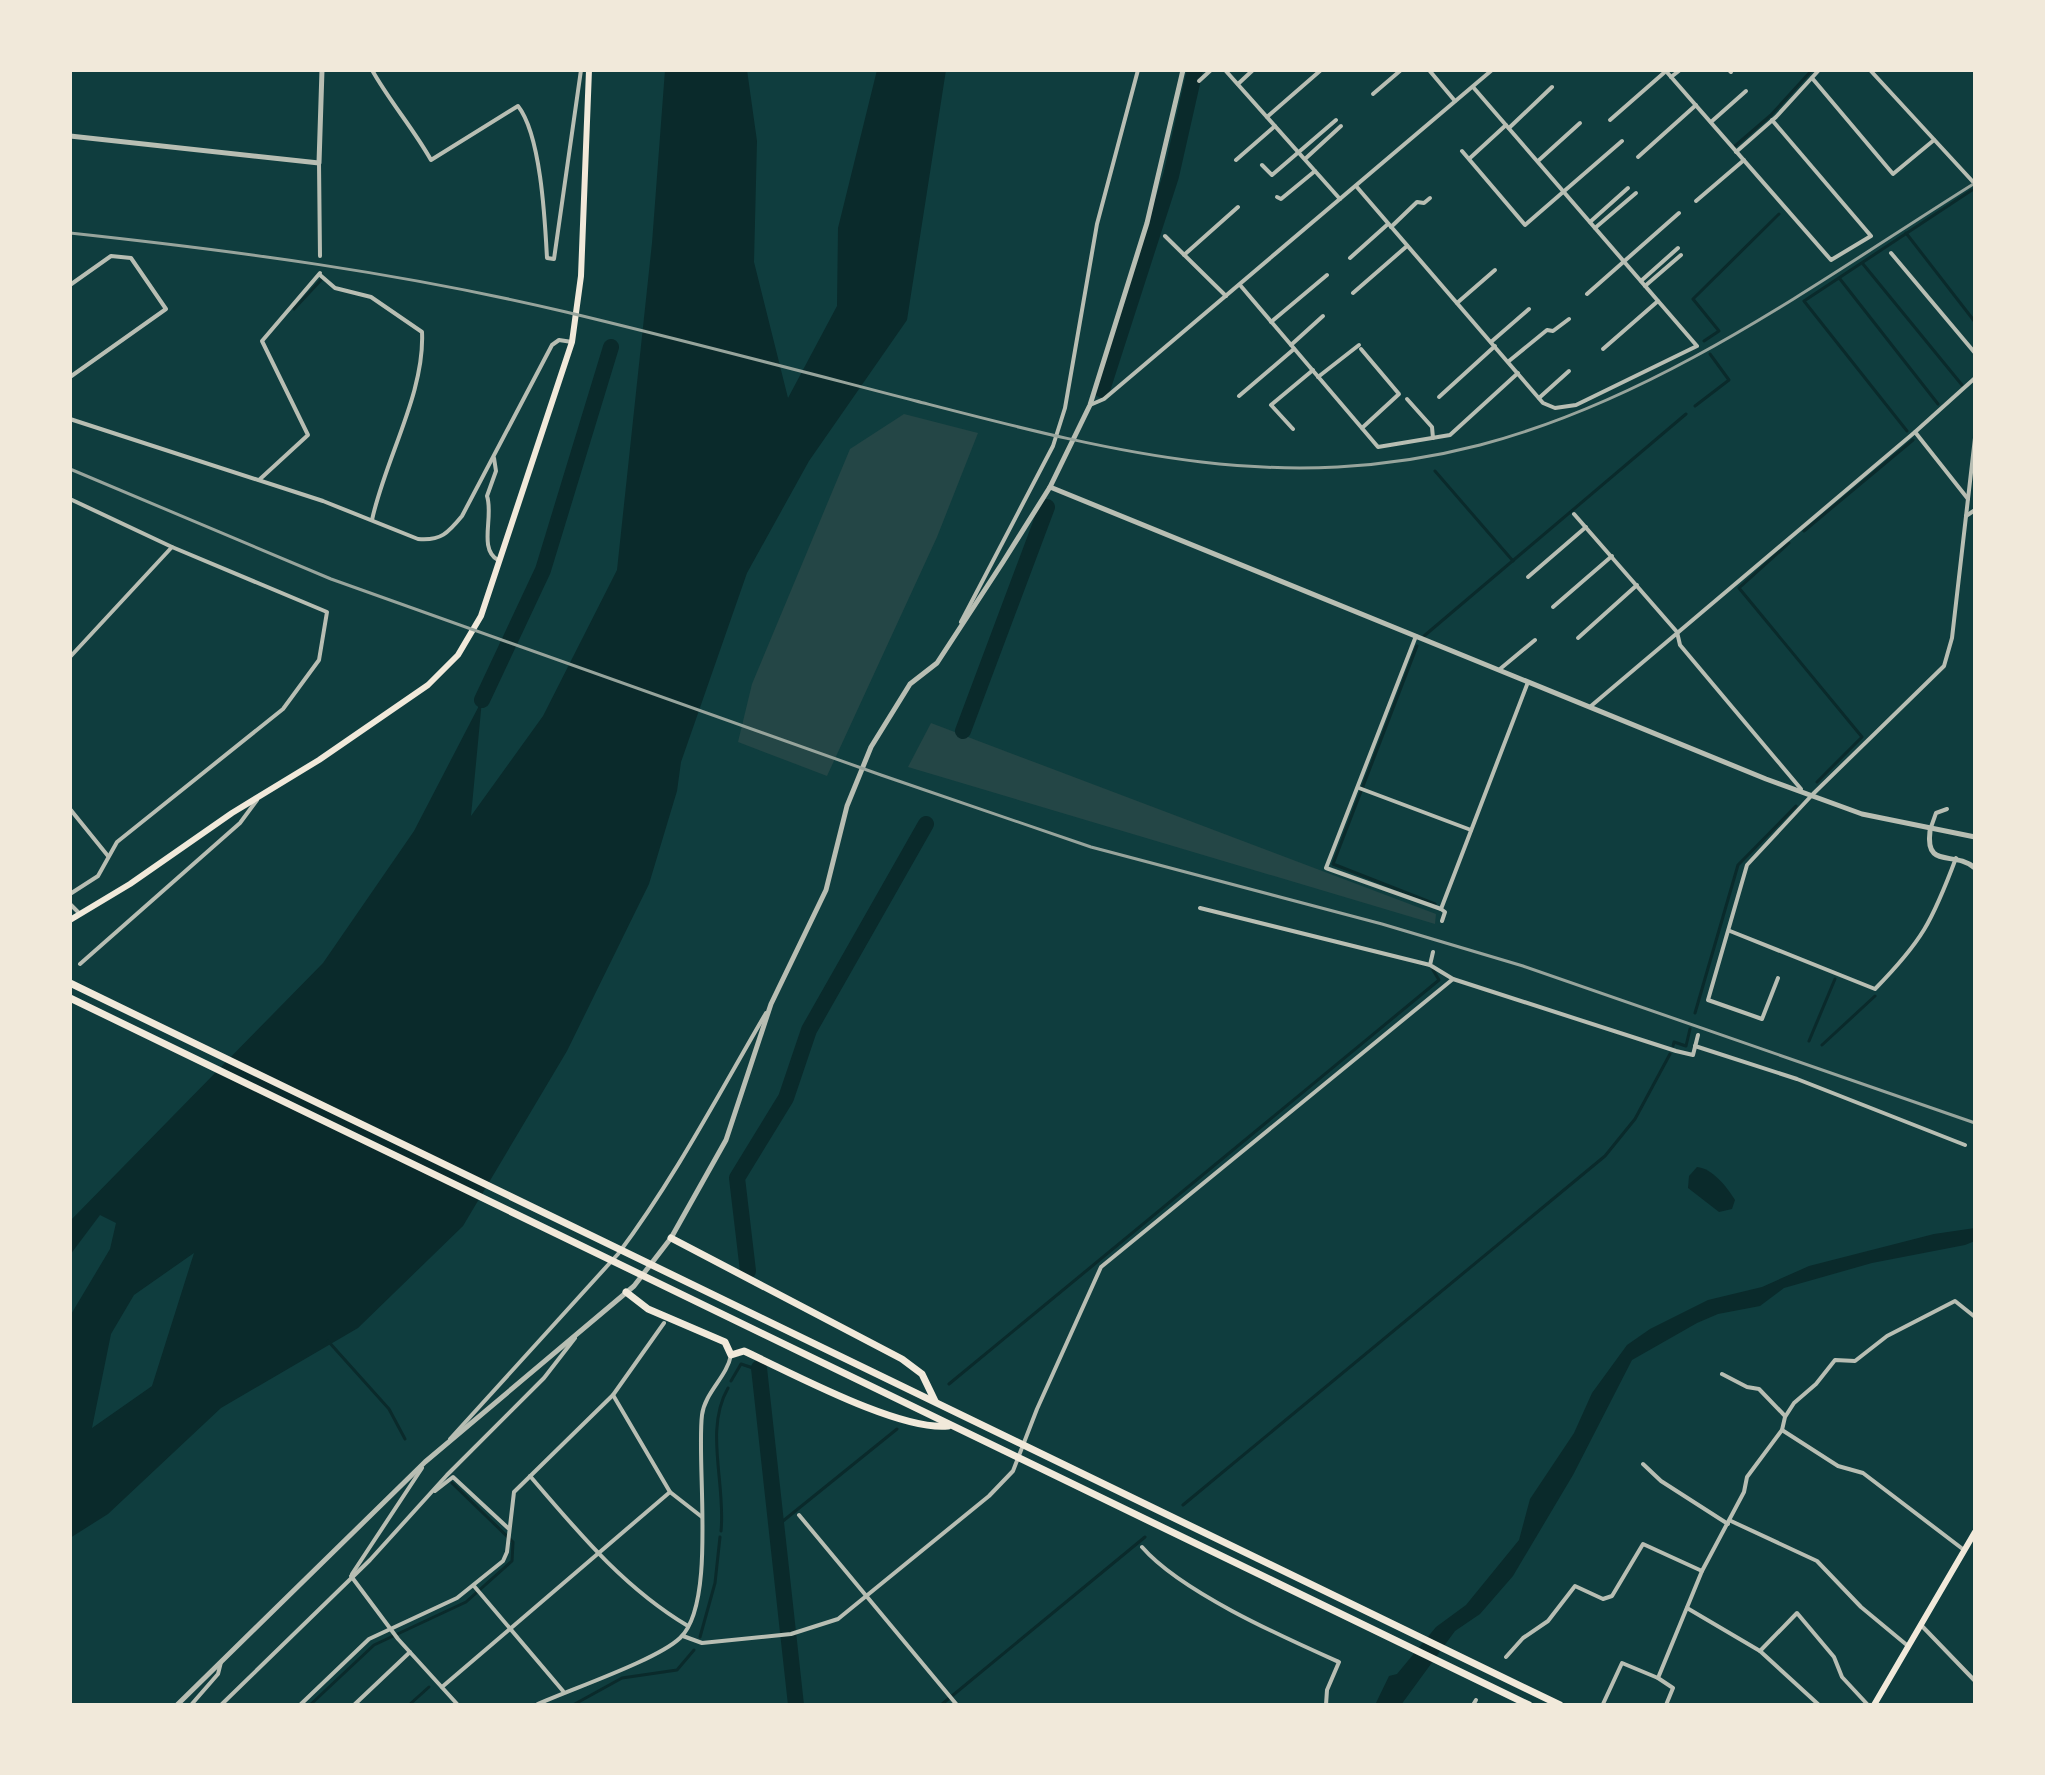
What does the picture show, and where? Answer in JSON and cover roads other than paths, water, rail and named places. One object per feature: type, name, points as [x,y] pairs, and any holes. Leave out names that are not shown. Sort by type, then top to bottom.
[{"type":"highway","points":[[70,983],[1560,1705]]},
{"type":"highway","points":[[70,998],[1529,1705]]},
{"type":"highway","points":[[671,1238],[902,1359],[922,1374],[935,1401]]},
{"type":"highway","points":[[626,1292],[648,1309],[725,1342],[731,1355],[744,1351],[884,1412],[936,1427],[950,1426]]},
{"type":"main road","points":[[70,920],[319,760],[428,685],[458,655],[481,616],[572,342],[581,276],[589,70]]},
{"type":"main road","points":[[1874,1705],[1975,1532]]},
{"type":"street","points":[[320,256],[322,70]]},
{"type":"street","points":[[372,70],[396,112],[413,128],[431,160],[518,106],[530,135],[542,184],[547,258],[554,259],[581,70]]},
{"type":"street","points":[[450,1439],[618,1254],[689,1150],[771,1004],[826,890],[843,819],[871,747],[910,684],[937,663],[1053,446],[1065,408],[1097,224],[1138,70]]},
{"type":"street","points":[[961,622],[1050,487],[1090,405],[1147,223],[1183,70]]},
{"type":"street","points":[[1199,81],[1211,70]]},
{"type":"street","points":[[1225,70],[1340,199]]},
{"type":"street","points":[[1238,84],[1253,70]]},
{"type":"street","points":[[1267,117],[1321,70]]},
{"type":"street","points":[[1373,94],[1401,70]]},
{"type":"street","points":[[1429,70],[1455,101]]},
{"type":"street","points":[[1090,405],[1104,399],[1492,70]]},
{"type":"street","points":[[1671,77],[1680,70]]},
{"type":"street","points":[[1736,152],[1772,120],[1819,70]]},
{"type":"street","points":[[1870,70],[1975,184]]},
{"type":"street","points":[[1610,120],[1666,71],[1831,260],[1871,236],[1772,120]]},
{"type":"street","points":[[1812,78],[1893,174],[1934,140]]},
{"type":"street","points":[[1356,186],[1539,398],[1555,408],[1576,405],[1697,346],[1473,87]]},
{"type":"street","points":[[1470,158],[1552,87]]},
{"type":"street","points":[[1711,122],[1746,91]]},
{"type":"street","points":[[1638,157],[1696,105]]},
{"type":"street","points":[[1262,165],[1272,175],[1336,120]]},
{"type":"street","points":[[1538,161],[1580,123]]},
{"type":"street","points":[[1236,160],[1275,126]]},
{"type":"street","points":[[1305,159],[1341,126]]},
{"type":"street","points":[[70,136],[319,163]]},
{"type":"street","points":[[1462,151],[1525,225],[1622,141]]},
{"type":"street","points":[[1696,201],[1744,160]]},
{"type":"street","points":[[1277,197],[1281,199],[1315,171]]},
{"type":"street","points":[[1590,222],[1628,188]]},
{"type":"street","points":[[1595,228],[1636,193]]},
{"type":"street","points":[[1350,258],[1417,202],[1424,203],[1430,198]]},
{"type":"street","points":[[1184,255],[1238,207]]},
{"type":"street","points":[[1587,294],[1679,213]]},
{"type":"street","points":[[1165,236],[1226,296]]},
{"type":"street","points":[[1353,293],[1407,246]]},
{"type":"street","points":[[1641,281],[1678,248]]},
{"type":"street","points":[[1891,253],[1975,353]]},
{"type":"street","points":[[1645,286],[1681,255]]},
{"type":"street","points":[[70,285],[111,256],[131,258],[166,309],[70,377]]},
{"type":"street","points":[[1457,303],[1495,270]]},
{"type":"street","points":[[259,480],[308,435],[262,341],[320,274],[335,288],[371,297],[422,332],[420,373],[381,482],[372,520]]},
{"type":"street","points":[[1271,322],[1327,275]]},
{"type":"street","points":[[1240,285],[1378,447],[1450,435],[1519,373]]},
{"type":"street","points":[[1603,349],[1658,301]]},
{"type":"street","points":[[1439,397],[1529,309]]},
{"type":"street","points":[[1239,396],[1323,316]]},
{"type":"street","points":[[1509,361],[1547,330],[1553,331],[1569,319]]},
{"type":"street","points":[[70,419],[259,480],[418,539],[435,541],[447,534],[494,458],[552,345],[559,340],[572,342]]},
{"type":"street","points":[[1318,377],[1360,347],[1399,394],[1362,428]]},
{"type":"street","points":[[1293,429],[1271,405],[1313,370]]},
{"type":"street","points":[[1539,398],[1569,371]]},
{"type":"street","points":[[1591,706],[1975,378]]},
{"type":"street","points":[[1407,399],[1432,427],[1433,438]]},
{"type":"street","points":[[1915,432],[1968,499]]},
{"type":"street","points":[[1778,978],[1762,1019],[1708,1000],[1747,865],[1813,794],[1944,666],[1950,654],[1975,438]]},
{"type":"street","points":[[494,458],[496,471],[487,496],[491,507],[487,546],[492,556],[499,560]]},
{"type":"street","points":[[1050,487],[1752,773],[1862,814],[1930,831],[1975,837]]},
{"type":"street","points":[[70,499],[172,547],[327,612],[323,651],[283,709],[117,842],[98,876],[70,894]]},
{"type":"street","points":[[1966,516],[1975,510]]},
{"type":"street","points":[[1574,514],[1677,632],[1680,645],[1801,789]]},
{"type":"street","points":[[1528,577],[1586,527]]},
{"type":"street","points":[[70,657],[172,547]]},
{"type":"street","points":[[1553,607],[1612,556]]},
{"type":"street","points":[[1578,638],[1637,585]]},
{"type":"street","points":[[1416,636],[1326,868],[1441,909],[1445,912],[1442,921]]},
{"type":"street","points":[[1500,669],[1535,640]]},
{"type":"street","points":[[1441,909],[1529,680]]},
{"type":"street","points":[[1359,788],[1471,830]]},
{"type":"street","points":[[80,964],[240,823],[261,795]]},
{"type":"street","points":[[70,809],[108,856]]},
{"type":"street","points":[[1947,809],[1936,813],[1928,845],[1938,858],[1956,858],[1975,868]]},
{"type":"street","points":[[1730,931],[1875,989],[1916,946],[1936,913],[1956,858]]},
{"type":"street","points":[[70,904],[80,914]]},
{"type":"street","points":[[1200,908],[1430,965],[1453,979],[1676,1051],[1693,1055],[1698,1035]]},
{"type":"street","points":[[1430,965],[1433,952]]},
{"type":"street","points":[[683,1636],[702,1643],[791,1634],[838,1619],[1010,1477],[1101,1267],[1453,979]]},
{"type":"street","points":[[177,1705],[450,1439],[626,1292],[671,1238],[726,1140],[771,1004]]},
{"type":"street","points":[[1695,1046],[1797,1079],[1965,1145]]},
{"type":"street","points":[[1658,1678],[1702,1571],[1730,1523],[1747,1477],[1782,1430],[1785,1417],[1835,1360],[1855,1361],[1887,1336],[1955,1301],[1975,1317]]},
{"type":"street","points":[[300,1705],[369,1639],[457,1598],[503,1561],[507,1552],[514,1492],[613,1395],[664,1323]]},
{"type":"street","points":[[221,1705],[370,1560],[430,1493],[544,1378],[578,1332]]},
{"type":"street","points":[[536,1705],[657,1653],[683,1636],[696,1601],[702,1517],[702,1410],[731,1355]]},
{"type":"street","points":[[1722,1374],[1747,1387],[1759,1389],[1785,1417]]},
{"type":"street","points":[[613,1395],[670,1492],[702,1517]]},
{"type":"street","points":[[1782,1430],[1838,1466],[1863,1473],[1964,1550]]},
{"type":"street","points":[[351,1576],[425,1462]]},
{"type":"street","points":[[1643,1464],[1661,1481],[1730,1523],[1817,1561],[1861,1607],[1908,1646]]},
{"type":"street","points":[[530,1476],[597,1553],[635,1589],[688,1626]]},
{"type":"street","points":[[430,1493],[453,1477],[508,1528]]},
{"type":"street","points":[[442,1687],[670,1492]]},
{"type":"street","points":[[799,1515],[955,1703]]},
{"type":"street","points":[[1506,1657],[1523,1638],[1548,1621],[1571,1588],[1581,1586],[1603,1599],[1612,1596],[1643,1544],[1702,1571]]},
{"type":"street","points":[[1142,1547],[1161,1569],[1286,1638],[1339,1662],[1327,1690],[1326,1705]]},
{"type":"street","points":[[351,1576],[410,1652],[458,1705]]},
{"type":"street","points":[[474,1586],[563,1691]]},
{"type":"street","points":[[1687,1608],[1760,1651],[1819,1705]]},
{"type":"street","points":[[1760,1651],[1797,1613],[1834,1657],[1842,1677],[1868,1705]]},
{"type":"street","points":[[1920,1624],[1975,1681]]},
{"type":"street","points":[[354,1705],[410,1652]]},
{"type":"street","points":[[191,1705],[218,1674],[221,1661]]},
{"type":"street","points":[[1603,1704],[1622,1663],[1673,1688],[1666,1705]]},
{"type":"waterway","points":[[1102,390],[1171,176],[1195,70]]},
{"type":"waterway","points":[[1735,146],[1771,115],[1812,70]]},
{"type":"waterway","points":[[1907,431],[1804,301],[1972,190]]},
{"type":"waterway","points":[[1704,341],[1719,331],[1693,299],[1779,214]]},
{"type":"waterway","points":[[1906,233],[1975,322]]},
{"type":"waterway","points":[[1863,264],[1962,385]]},
{"type":"waterway","points":[[1840,279],[1938,404]]},
{"type":"waterway","points":[[294,309],[321,280]]},
{"type":"waterway","points":[[482,700],[543,570],[611,347]]},
{"type":"waterway","points":[[1695,406],[1729,380],[1710,354]]},
{"type":"waterway","points":[[1424,636],[1686,414]]},
{"type":"waterway","points":[[1804,531],[1913,440]]},
{"type":"waterway","points":[[1435,471],[1513,561]]},
{"type":"waterway","points":[[963,731],[1047,507]]},
{"type":"waterway","points":[[1789,543],[1739,588],[1862,737],[1817,782]]},
{"type":"waterway","points":[[1417,646],[1333,864],[1435,904]]},
{"type":"waterway","points":[[1695,1013],[1738,865],[1796,806]]},
{"type":"waterway","points":[[748,1271],[737,1178],[786,1098],[809,1030],[926,824]]},
{"type":"waterway","points":[[949,1384],[1439,980],[1433,970]]},
{"type":"waterway","points":[[1809,1041],[1835,979]]},
{"type":"waterway","points":[[1822,1045],[1875,996]]},
{"type":"waterway","points":[[1673,1046],[1674,1042],[1686,1046],[1690,1029]]},
{"type":"waterway","points":[[1183,1505],[1605,1156],[1635,1119],[1670,1054]]},
{"type":"waterway","points":[[328,1341],[389,1409],[405,1439]]},
{"type":"waterway","points":[[731,1381],[741,1364],[759,1370]]},
{"type":"waterway","points":[[759,1368],[796,1705]]},
{"type":"waterway","points":[[721,1531],[717,1421],[728,1388]]},
{"type":"waterway","points":[[776,1523],[783,1521],[897,1429]]},
{"type":"waterway","points":[[310,1705],[374,1645],[466,1602],[512,1561],[513,1542],[452,1483]]},
{"type":"waterway","points":[[700,1637],[715,1583],[720,1537]]},
{"type":"waterway","points":[[941,1705],[1145,1537]]},
{"type":"waterway","points":[[573,1705],[622,1678],[677,1670],[694,1650]]},
{"type":"waterway","points":[[409,1705],[429,1687]]},
{"type":"railway","points":[[70,233],[319,265],[504,298],[1127,451],[1264,467],[1334,467],[1406,460],[1480,445],[1547,424],[1612,398],[1675,367],[1797,297],[1975,183]]},
{"type":"railway","points":[[70,469],[331,579],[881,775],[1091,847],[1382,924],[1523,966],[1975,1123]]}]
